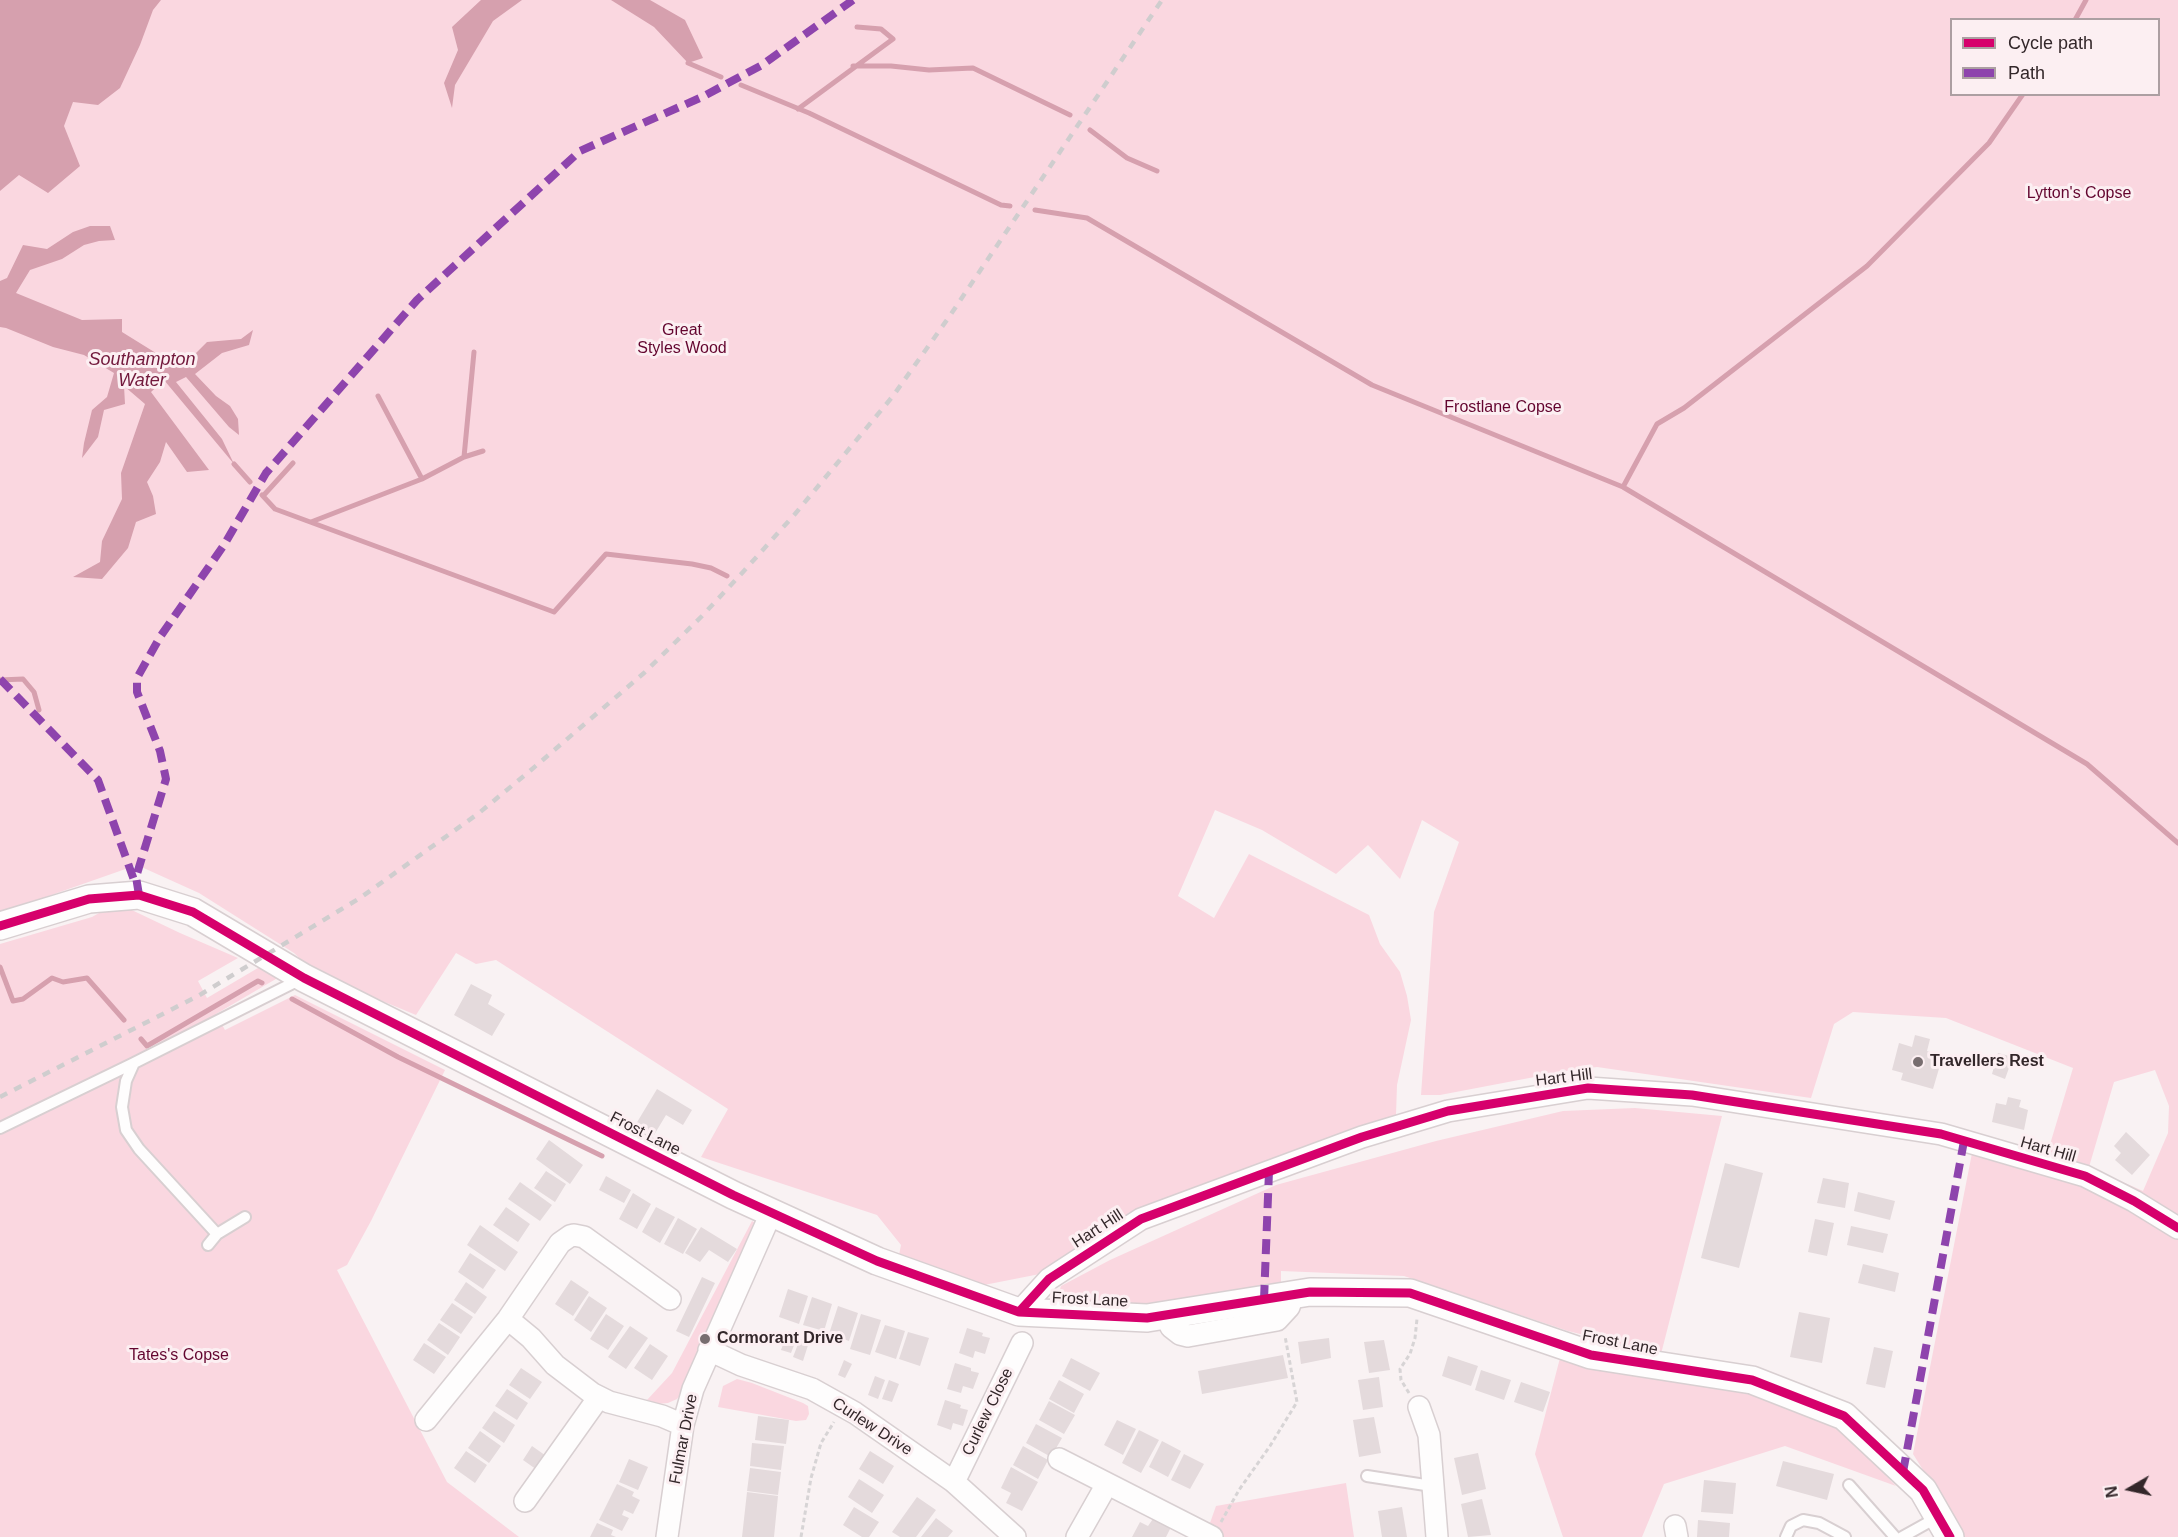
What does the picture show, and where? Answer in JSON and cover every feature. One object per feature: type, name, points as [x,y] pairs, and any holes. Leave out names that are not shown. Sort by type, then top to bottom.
[{"type":"street","name":"Frost Lane","points":[[0,926],[89,899],[139,895],[193,912],[304,978],[733,1196],[877,1260],[1019,1312],[1147,1318],[1287,1306],[1310,1293],[1410,1293],[1591,1355],[1752,1380],[1844,1416],[1923,1490],[1944,1527]]},
{"type":"street","name":"Hart Hill","points":[[1019,1312],[1049,1279],[1141,1219],[1362,1137],[1448,1111],[1588,1088],[1692,1095],[1941,1134],[2085,1176],[2134,1201],[2178,1228]]},
{"type":"street","name":"Fulmar Drive","points":[[668,1537],[683,1425],[693,1389],[771,1213]]},
{"type":"street","points":[[426,1420],[508,1319],[560,1243],[574,1235],[589,1240],[670,1299]]},
{"type":"street","points":[[508,1319],[531,1338],[568,1376],[599,1397],[609,1402],[662,1416],[683,1425]]},
{"type":"street","name":"Curlew Close","points":[[954,1482],[1022,1343]]},
{"type":"street","name":"Curlew Drive","points":[[709,1350],[741,1365],[812,1389],[845,1407],[954,1482],[1015,1537]]},
{"type":"street","points":[[525,1501],[599,1397]]},
{"type":"street","points":[[1419,1407],[1430,1435],[1437,1537]]},
{"type":"street","points":[[1059,1459],[1107,1484],[1215,1532]]},
{"type":"street","points":[[1077,1537],[1107,1484]]},
{"type":"lane","points":[[0,1128],[304,978]]},
{"type":"lane","points":[[134,1063],[126,1081],[122,1107],[126,1130],[139,1149],[217,1234]]},
{"type":"lane","points":[[208,1245],[217,1234],[245,1217]]},
{"type":"lane","points":[[1367,1476],[1432,1486]]},
{"type":"lane","points":[[1850,1485],[1895,1537]]},
{"type":"lane","points":[[1786,1537],[1791,1526],[1803,1520],[1820,1523],[1845,1537]]},
{"type":"lane","points":[[1902,1537],[1944,1527]]},
{"type":"path","points":[[1410,1293],[1418,1323],[1410,1354],[1400,1369],[1401,1380],[1413,1402],[1419,1407]]},
{"type":"path","points":[[1215,1532],[1239,1490],[1297,1402],[1287,1306]]},
{"type":"path","points":[[801,1537],[811,1478],[821,1443],[845,1407]]},
{"type":"green space","points":[[0,0],[2178,0],[2178,1537],[1965,1537],[1913,1454],[1974,1143],[2045,1161],[2073,1068],[1946,1018],[1853,1012],[1834,1024],[1811,1098],[1597,1067],[1440,1095],[1421,1095],[1434,912],[1459,842],[1422,820],[1400,879],[1368,845],[1336,874],[1262,830],[1215,810],[1178,896],[1214,918],[1249,854],[1369,915],[1380,944],[1400,972],[1411,1020],[1397,1085],[1396,1115],[1327,1144],[1251,1171],[1055,1271],[984,1285],[899,1255],[901,1245],[877,1215],[701,1157],[728,1109],[496,960],[476,964],[456,953],[416,1015],[315,973],[294,953],[199,893],[137,865],[0,913]],"holes":[[[2155,1070],[2169,1106],[2168,1133],[2143,1191],[2089,1167],[2114,1082]]]},
{"type":"green space","name":"Tates's Copse","points":[[117,903],[238,958],[198,981],[207,998],[263,965],[281,976],[216,1014],[225,1030],[295,995],[445,1070],[371,1221],[347,1265],[337,1270],[447,1482],[519,1537],[0,1537],[0,944],[92,917]]},
{"type":"green space","points":[[1635,1108],[1722,1116],[1661,1354],[1568,1331],[1404,1276],[1281,1271],[1281,1287],[1171,1306],[1069,1302],[1058,1296],[1061,1286],[1110,1260],[1276,1185],[1436,1141],[1563,1111]]},
{"type":"green space","points":[[752,1221],[760,1226],[686,1388],[677,1399],[668,1403],[658,1404],[647,1400],[672,1373]]},
{"type":"green space","points":[[1560,1358],[1750,1391],[1843,1430],[1896,1486],[1785,1446],[1664,1484],[1642,1537],[1563,1537],[1535,1454]]},
{"type":"green space","points":[[737,1379],[803,1403],[808,1406],[809,1414],[806,1420],[796,1421],[718,1407],[723,1386]]},
{"type":"green space","points":[[1346,1483],[1354,1537],[1205,1537],[1216,1506]]},
{"type":"water","points":[[0,0],[161,0],[153,10],[120,88],[98,105],[73,102],[64,126],[80,166],[48,193],[19,175],[0,191]]},
{"type":"water","points":[[481,0],[522,0],[493,21],[455,85],[452,108],[444,83],[458,50],[452,27]]},
{"type":"water","points":[[611,0],[650,0],[685,20],[703,58],[688,63],[654,27]]},
{"type":"water","name":"Southampton Water","points":[[90,226],[110,226],[115,240],[84,245],[62,259],[30,270],[16,293],[82,320],[122,319],[122,332],[172,363],[192,357],[207,342],[241,339],[253,330],[249,345],[222,353],[195,374],[216,396],[230,406],[238,419],[239,435],[229,427],[186,377],[176,382],[222,439],[234,464],[164,380],[151,392],[209,470],[187,472],[166,442],[160,462],[147,482],[153,496],[156,514],[136,522],[128,548],[102,579],[73,577],[100,562],[102,541],[122,499],[121,473],[145,404],[124,386],[125,404],[104,410],[98,437],[82,458],[92,410],[107,397],[114,373],[84,355],[53,347],[0,327],[0,281],[7,278],[23,245],[47,249],[73,232]]},
{"type":"building","points":[[471,984],[492,995],[488,1004],[505,1014],[492,1036],[454,1015]]},
{"type":"building","name":"Travellers Rest","points":[[1915,1035],[1930,1039],[1927,1051],[1943,1055],[1933,1089],[1901,1080],[1903,1073],[1892,1070],[1899,1043],[1912,1047]]},
{"type":"building","points":[[1998,1053],[2013,1057],[2005,1079],[1992,1074]]},
{"type":"building","points":[[657,1089],[692,1110],[683,1125],[666,1115],[654,1135],[636,1124]]},
{"type":"building","points":[[2008,1097],[2021,1100],[2019,1107],[2028,1110],[2024,1130],[1992,1122],[1996,1103],[2006,1105]]},
{"type":"building","points":[[2126,1132],[2150,1155],[2132,1175],[2115,1160],[2121,1153],[2114,1146]]},
{"type":"building","points":[[549,1140],[583,1165],[570,1184],[536,1159]]},
{"type":"building","points":[[1725,1163],[1763,1173],[1739,1268],[1701,1258]]},
{"type":"building","points":[[546,1171],[566,1184],[555,1202],[534,1188]]},
{"type":"building","points":[[606,1176],[631,1190],[624,1203],[599,1190]]},
{"type":"building","points":[[1823,1178],[1849,1183],[1845,1208],[1817,1203]]},
{"type":"building","points":[[520,1182],[552,1205],[540,1221],[508,1199]]},
{"type":"building","points":[[1858,1192],[1895,1201],[1890,1220],[1854,1211]]},
{"type":"building","points":[[633,1193],[651,1204],[637,1229],[619,1219]]},
{"type":"building","points":[[506,1207],[530,1224],[518,1242],[493,1225]]},
{"type":"building","points":[[656,1207],[675,1217],[660,1243],[642,1232]]},
{"type":"building","points":[[678,1218],[697,1229],[683,1254],[664,1244]]},
{"type":"building","points":[[1815,1219],[1834,1223],[1827,1256],[1808,1252]]},
{"type":"building","points":[[480,1225],[518,1252],[505,1271],[467,1245]]},
{"type":"building","points":[[1851,1226],[1888,1234],[1883,1253],[1847,1245]]},
{"type":"building","points":[[701,1227],[737,1249],[728,1262],[709,1250],[700,1262],[685,1253]]},
{"type":"building","points":[[470,1253],[496,1270],[483,1289],[458,1272]]},
{"type":"building","points":[[1863,1264],[1899,1273],[1895,1292],[1858,1283]]},
{"type":"building","points":[[702,1277],[715,1283],[689,1337],[676,1331]]},
{"type":"building","points":[[571,1280],[589,1292],[573,1316],[555,1304]]},
{"type":"building","points":[[466,1282],[487,1297],[475,1314],[454,1300]]},
{"type":"building","points":[[788,1289],[808,1296],[799,1324],[779,1317]]},
{"type":"building","points":[[589,1296],[607,1308],[591,1332],[574,1320]]},
{"type":"building","points":[[812,1297],[832,1304],[824,1331],[803,1325]]},
{"type":"building","points":[[452,1303],[473,1317],[461,1334],[440,1320]]},
{"type":"building","points":[[838,1306],[858,1313],[849,1341],[829,1334]]},
{"type":"building","points":[[1799,1312],[1830,1318],[1822,1363],[1790,1357]]},
{"type":"building","points":[[606,1314],[624,1326],[608,1350],[590,1339]]},
{"type":"building","points":[[861,1314],[881,1320],[870,1355],[850,1349]]},
{"type":"building","points":[[439,1323],[460,1337],[448,1355],[427,1340]]},
{"type":"building","points":[[885,1325],[905,1331],[896,1359],[875,1352]]},
{"type":"building","points":[[630,1326],[648,1338],[626,1369],[608,1357]]},
{"type":"building","points":[[967,1328],[990,1338],[985,1354],[975,1351],[973,1358],[959,1353]]},
{"type":"building","points":[[788,1331],[798,1335],[791,1353],[781,1350]]},
{"type":"building","points":[[908,1332],[929,1338],[920,1366],[899,1359]]},
{"type":"building","points":[[1329,1338],[1331,1358],[1301,1364],[1298,1342]]},
{"type":"building","points":[[800,1339],[809,1342],[803,1361],[793,1357]]},
{"type":"building","points":[[1384,1340],[1390,1370],[1369,1373],[1364,1342]]},
{"type":"building","points":[[424,1343],[446,1357],[434,1374],[413,1360]]},
{"type":"building","points":[[650,1344],[668,1356],[652,1380],[634,1368]]},
{"type":"building","points":[[1874,1347],[1893,1351],[1885,1388],[1866,1384]]},
{"type":"building","points":[[1283,1355],[1288,1378],[1202,1394],[1198,1371]]},
{"type":"building","points":[[1448,1356],[1478,1366],[1471,1386],[1442,1376]]},
{"type":"building","points":[[1071,1358],[1100,1373],[1090,1391],[1062,1376]]},
{"type":"building","points":[[844,1360],[852,1364],[845,1378],[838,1375]]},
{"type":"building","points":[[955,1363],[979,1373],[973,1389],[963,1386],[961,1393],[947,1389]]},
{"type":"building","points":[[521,1368],[542,1382],[530,1399],[509,1385]]},
{"type":"building","points":[[1481,1370],[1511,1380],[1504,1400],[1475,1390]]},
{"type":"building","points":[[875,1376],[885,1380],[878,1399],[868,1395]]},
{"type":"building","points":[[1379,1377],[1383,1407],[1363,1410],[1358,1380]]},
{"type":"building","points":[[889,1380],[899,1384],[892,1402],[882,1399]]},
{"type":"building","points":[[1059,1380],[1084,1394],[1074,1413],[1049,1399]]},
{"type":"building","points":[[1521,1382],[1550,1392],[1543,1412],[1514,1402]]},
{"type":"building","points":[[507,1389],[528,1403],[517,1420],[495,1406]]},
{"type":"building","points":[[945,1400],[968,1410],[963,1426],[953,1423],[951,1430],[937,1425]]},
{"type":"building","points":[[1049,1401],[1075,1415],[1064,1434],[1039,1420]]},
{"type":"building","points":[[494,1411],[515,1425],[504,1443],[482,1428]]},
{"type":"building","points":[[758,1416],[789,1420],[786,1444],[755,1440]]},
{"type":"building","points":[[1374,1417],[1381,1453],[1359,1457],[1353,1420]]},
{"type":"building","points":[[1117,1420],[1136,1429],[1123,1455],[1104,1445]]},
{"type":"building","points":[[1036,1424],[1062,1438],[1051,1457],[1026,1443]]},
{"type":"building","points":[[1139,1430],[1159,1440],[1141,1473],[1122,1463]]},
{"type":"building","points":[[480,1431],[501,1446],[489,1463],[468,1448]]},
{"type":"building","points":[[1162,1441],[1181,1451],[1168,1477],[1149,1467]]},
{"type":"building","points":[[752,1443],[784,1446],[781,1470],[750,1466]]},
{"type":"building","points":[[532,1446],[549,1458],[540,1472],[523,1460]]},
{"type":"building","points":[[1023,1446],[1048,1460],[1038,1479],[1013,1465]]},
{"type":"building","points":[[466,1451],[487,1465],[475,1483],[454,1468]]},
{"type":"building","points":[[870,1451],[894,1466],[883,1484],[859,1469]]},
{"type":"building","points":[[1478,1453],[1486,1489],[1462,1495],[1454,1458]]},
{"type":"building","points":[[1184,1454],[1204,1464],[1190,1489],[1171,1480]]},
{"type":"building","points":[[629,1459],[648,1467],[638,1490],[619,1482]]},
{"type":"building","points":[[1783,1461],[1834,1474],[1827,1500],[1776,1486]]},
{"type":"building","points":[[1011,1467],[1038,1482],[1022,1511],[1006,1503],[1011,1493],[1001,1488]]},
{"type":"building","points":[[750,1468],[781,1472],[778,1495],[747,1491]]},
{"type":"building","points":[[859,1479],[884,1495],[872,1513],[848,1497]]},
{"type":"building","points":[[1704,1480],[1736,1483],[1733,1514],[1701,1512]]},
{"type":"building","points":[[617,1484],[634,1492],[632,1496],[640,1500],[633,1514],[624,1510],[622,1515],[629,1518],[622,1531],[599,1520]]},
{"type":"building","points":[[747,1492],[778,1496],[774,1537],[742,1537]]},
{"type":"building","points":[[917,1497],[936,1510],[916,1537],[900,1537],[892,1532]]},
{"type":"building","points":[[1482,1499],[1491,1535],[1468,1537],[1461,1504]]},
{"type":"building","points":[[854,1507],[879,1522],[869,1537],[862,1537],[843,1525]]},
{"type":"building","points":[[1402,1507],[1407,1537],[1382,1537],[1378,1511]]},
{"type":"building","points":[[1155,1516],[1172,1525],[1166,1537],[1132,1537],[1140,1522],[1148,1526]]},
{"type":"building","points":[[936,1518],[953,1531],[948,1537],[921,1537]]},
{"type":"building","points":[[1698,1520],[1730,1523],[1729,1537],[1697,1537]]},
{"type":"building","points":[[597,1523],[613,1530],[611,1535],[616,1537],[590,1537]]},
{"type":"waterway","points":[[2076,18],[2086,0]]},
{"type":"waterway","points":[[798,109],[893,39],[881,29],[857,27]]},
{"type":"waterway","points":[[688,63],[721,77]]},
{"type":"waterway","points":[[853,66],[891,66],[929,70],[973,68],[1070,115]]},
{"type":"waterway","points":[[741,85],[809,113],[1001,205],[1010,206]]},
{"type":"waterway","points":[[1623,487],[1657,424],[1684,408],[1867,266],[1989,143],[2022,96]]},
{"type":"waterway","points":[[1090,130],[1127,158],[1157,171]]},
{"type":"waterway","points":[[1035,210],[1087,218],[1372,385],[1623,487],[2087,764],[2178,843]]},
{"type":"waterway","points":[[464,457],[474,352]]},
{"type":"waterway","points":[[378,396],[422,479]]},
{"type":"waterway","points":[[311,522],[422,479],[464,457],[483,451]]},
{"type":"waterway","points":[[263,496],[293,463]]},
{"type":"waterway","points":[[234,464],[250,482]]},
{"type":"waterway","points":[[262,495],[275,509],[554,612],[606,554],[692,564],[711,568],[727,576]]},
{"type":"waterway","points":[[0,680],[23,679],[34,692],[39,710]]},
{"type":"waterway","points":[[0,967],[13,1001],[23,999],[52,978],[63,982],[87,978],[124,1020]]},
{"type":"waterway","points":[[141,1039],[147,1046],[258,981],[262,983]]},
{"type":"waterway","points":[[292,999],[398,1057],[602,1156]]},
{"type":"railway","points":[[0,1097],[198,996],[360,898],[479,813],[644,673],[743,572],[795,514],[893,396],[949,317],[1162,0]]},
{"type":"marked path","points":[[139,895],[136,877],[166,779],[160,751],[137,692],[137,678],[160,637],[224,545],[266,473],[417,300],[580,151],[702,97],[762,65],[853,0]]},
{"type":"marked path","points":[[0,679],[98,780],[134,880]]},
{"type":"marked path","points":[[1903,1472],[1964,1141]]},
{"type":"marked path","points":[[1264,1300],[1269,1171]]},
{"type":"cycle path","points":[[0,926],[89,899],[139,895],[193,912],[304,978],[733,1195],[877,1261],[1019,1312],[1147,1318],[1310,1292],[1410,1293],[1591,1355],[1752,1380],[1844,1416],[1923,1490],[1950,1537]]},
{"type":"cycle path","points":[[1019,1312],[1049,1279],[1141,1219],[1362,1137],[1448,1111],[1588,1088],[1692,1095],[1941,1134],[2085,1176],[2134,1201],[2178,1228]]},
{"type":"place","name":"Travellers Rest","points":[[1918,1062]]},
{"type":"place","name":"Cormorant Drive","points":[[705,1339]]},
{"type":"park label","name":"Lytton's Copse","points":[[2079,194]]},
{"type":"park label","name":"Great Styles Wood","points":[[682,340]]},
{"type":"park label","name":"Frostlane Copse","points":[[1503,408]]}]
